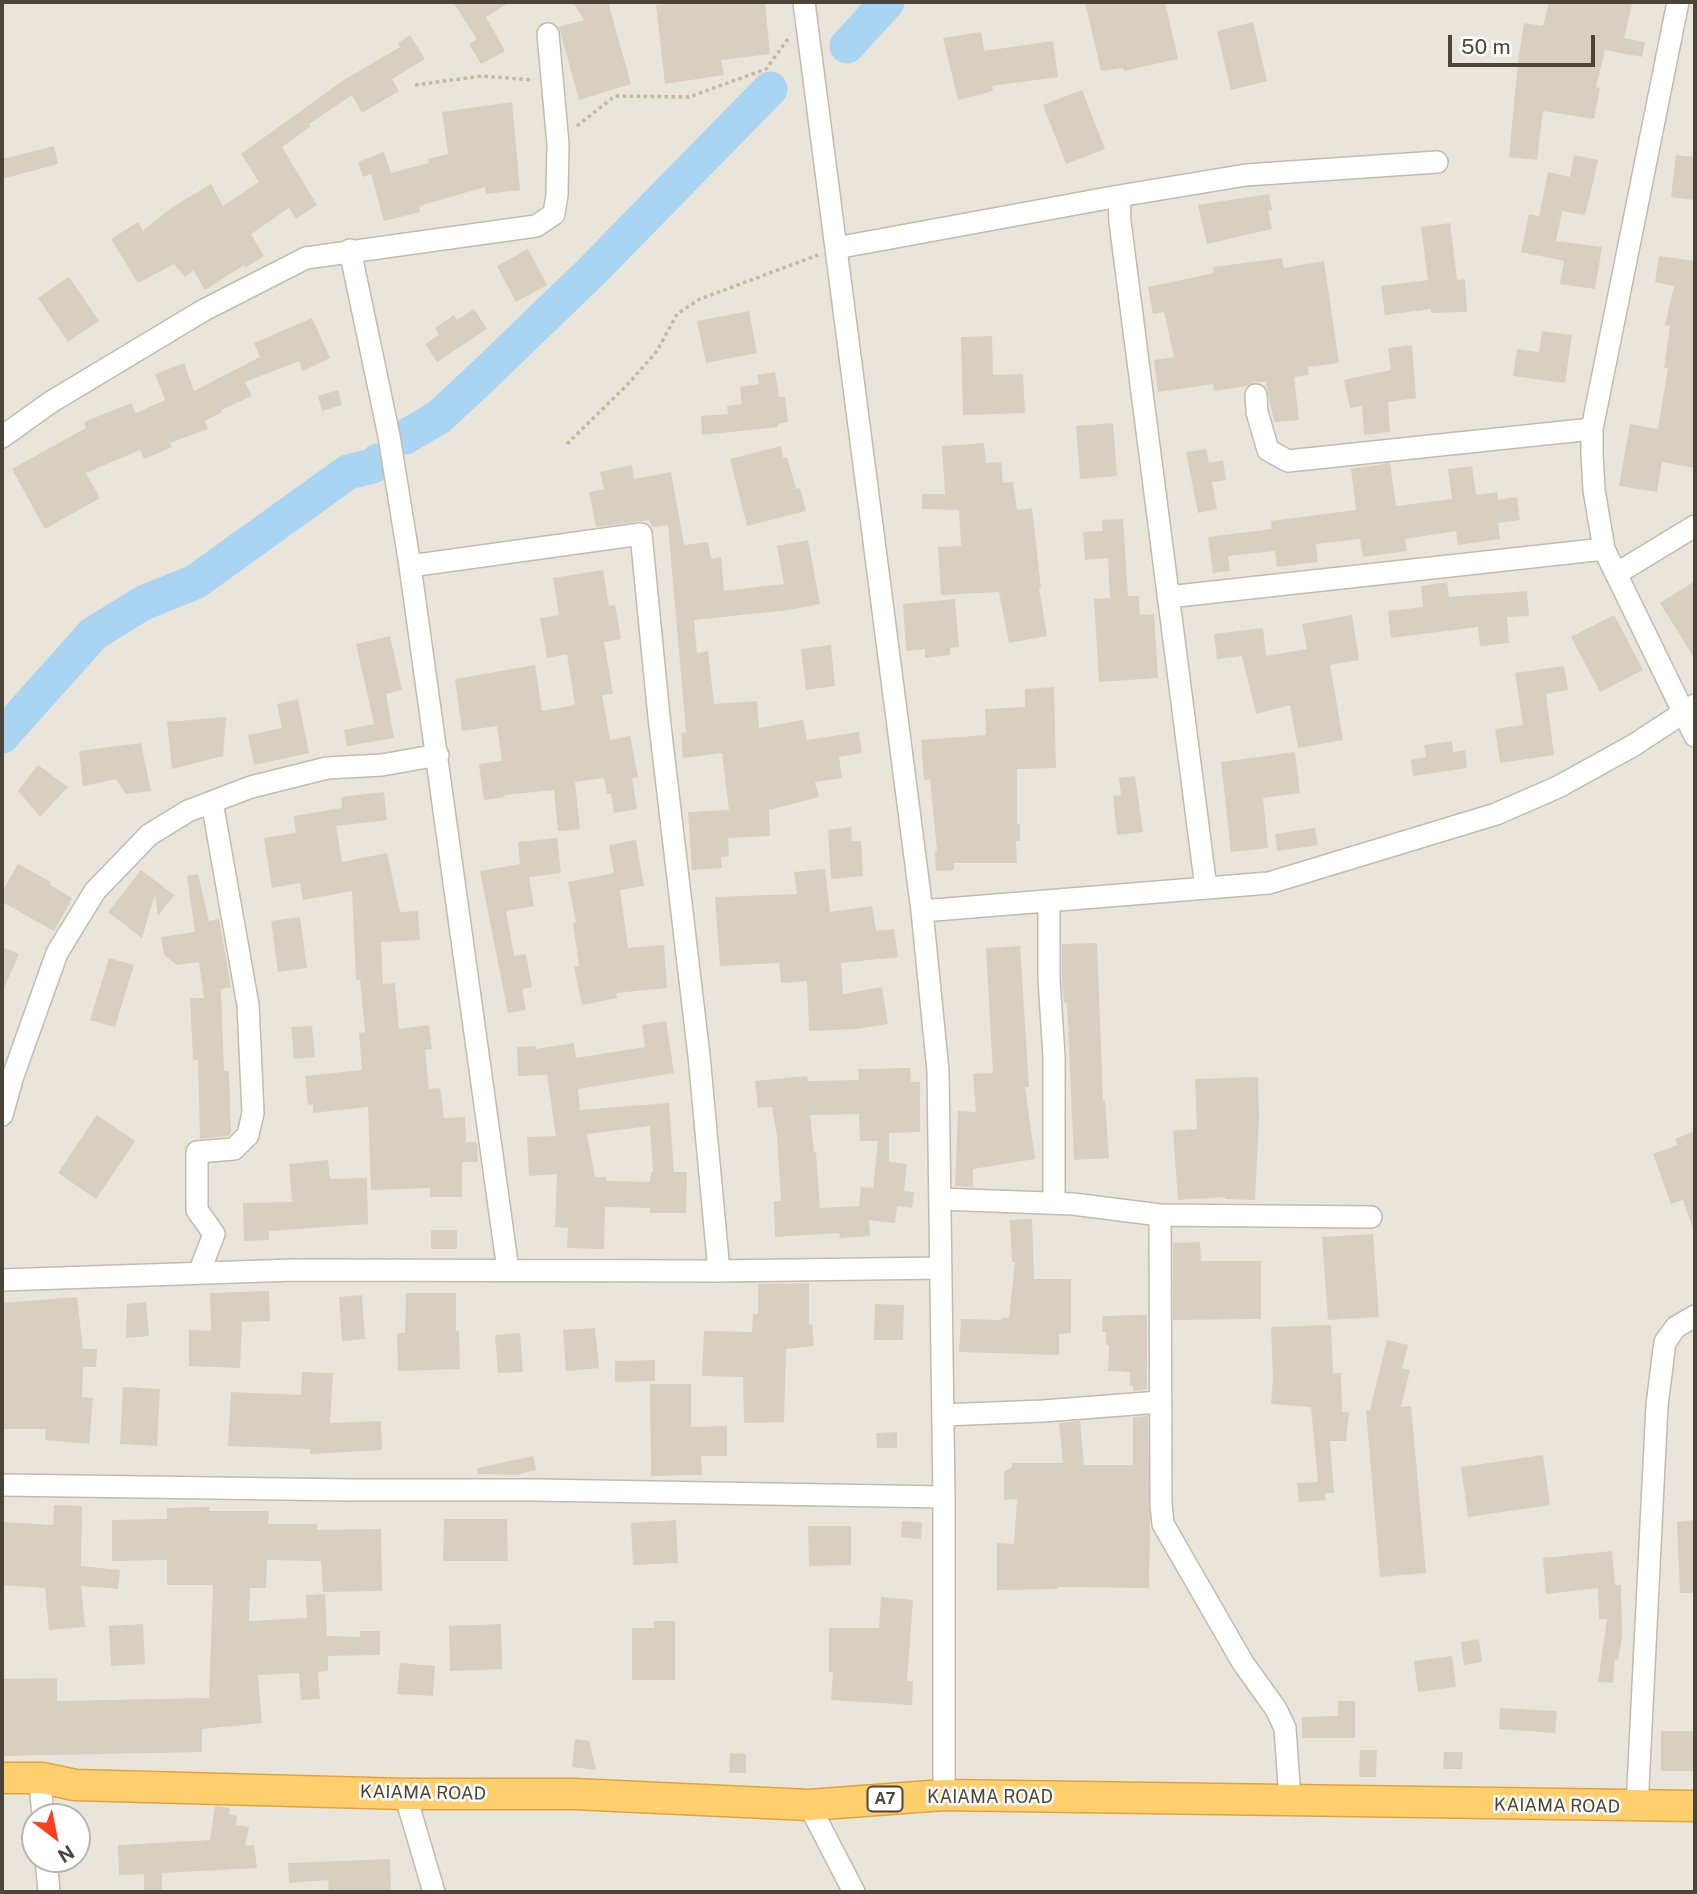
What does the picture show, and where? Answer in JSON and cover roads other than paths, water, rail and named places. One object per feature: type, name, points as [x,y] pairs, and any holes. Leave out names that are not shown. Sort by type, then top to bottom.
[{"type":"highway","name":"KAIAMA ROAD","points":[[2,1778],[42,1778],[75,1785],[405,1794],[574,1794],[809,1805],[944,1795],[1695,1806]]},
{"type":"highway","name":"KAIAMA ROAD","points":[[45,1803],[75,1785]]},
{"type":"highway","name":"KAIAMA ROAD","points":[[2,1793],[35,1803]]},
{"type":"street","points":[[1678,2],[1592,429],[1594,490],[1604,549],[1690,709],[1695,736]]},
{"type":"street","points":[[805,8],[922,911],[938,1071],[944,1497],[944,1795]]},
{"type":"street","points":[[2,437],[51,402],[204,310],[306,258],[536,226],[554,214],[558,145],[548,34]]},
{"type":"street","points":[[836,248],[1246,175],[1437,162]]},
{"type":"street","points":[[1119,196],[1120,222],[1206,888]]},
{"type":"street","points":[[350,250],[389,436],[410,566],[508,1270]]},
{"type":"street","points":[[1256,395],[1257,412],[1268,450],[1288,461],[1592,429]]},
{"type":"street","points":[[1616,575],[1695,526]]},
{"type":"street","points":[[410,566],[641,534],[659,717],[699,1056],[719,1270]]},
{"type":"street","points":[[1168,597],[1604,549]]},
{"type":"street","points":[[922,911],[1269,883],[1496,814],[1558,787],[1634,745],[1690,709]]},
{"type":"street","points":[[2,1115],[13,1076],[57,953],[95,891],[149,835],[188,811],[251,787],[327,768],[382,765],[438,755]]},
{"type":"street","points":[[199,1273],[214,1234],[197,1210],[197,1152],[234,1149],[248,1135],[253,1113],[248,1005],[212,802]]},
{"type":"street","points":[[1049,901],[1049,979],[1055,1056],[1054,1203]]},
{"type":"street","points":[[940,1199],[1054,1203],[1160,1214],[1371,1217]]},
{"type":"street","points":[[1160,1214],[1163,1524],[1243,1662],[1276,1709],[1285,1728],[1290,1799]]},
{"type":"street","points":[[2,1280],[294,1270],[941,1268]]},
{"type":"street","points":[[1637,1807],[1657,1405],[1665,1342],[1676,1327],[1695,1316]]},
{"type":"street","points":[[943,1415],[1160,1402]]},
{"type":"street","points":[[2,1485],[944,1497]]},
{"type":"street","points":[[405,1794],[434,1892]]},
{"type":"street","points":[[809,1805],[854,1892]]},
{"type":"street","points":[[47,1873],[49,1892]]},
{"type":"waterway","points":[[847,46],[887,2]]},
{"type":"waterway","points":[[405,437],[439,417],[483,376],[592,271],[770,89]]},
{"type":"waterway","points":[[2,736],[93,634],[143,603],[195,582],[348,472],[373,466],[378,461]]}]
